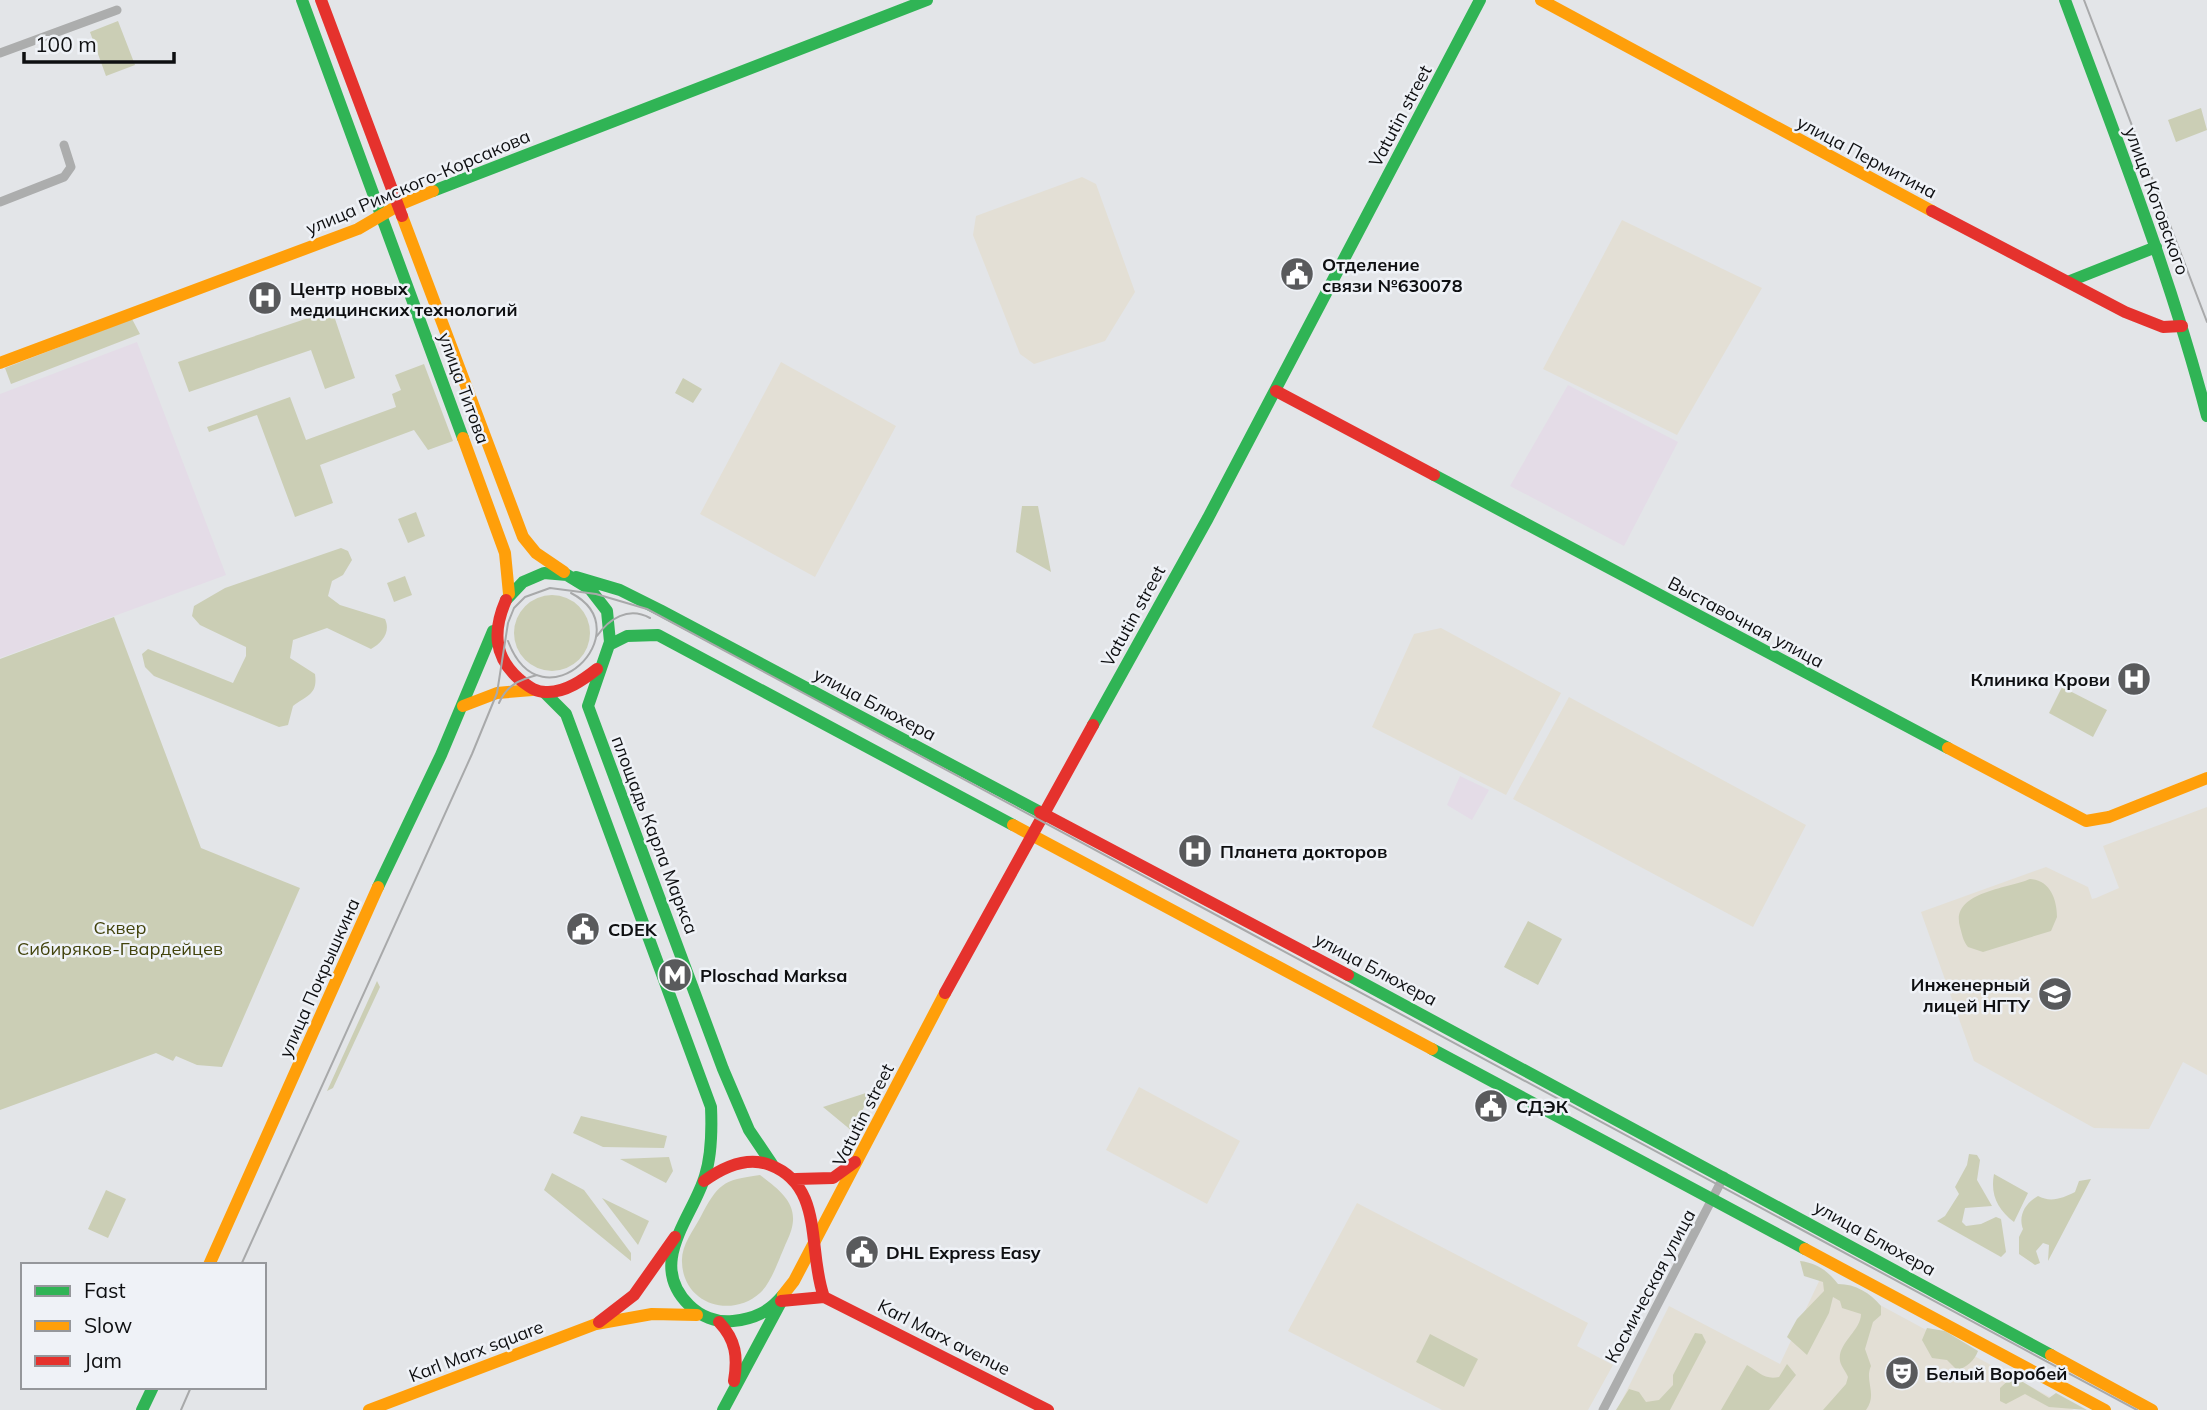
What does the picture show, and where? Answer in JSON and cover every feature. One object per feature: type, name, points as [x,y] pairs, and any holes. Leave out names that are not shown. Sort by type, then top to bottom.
[{"type":"main road","name":"улица Титова","points":[[302,0],[505,553],[509,594]]},
{"type":"main road","name":"улица Титова","points":[[321,0],[523,537],[536,553],[570,575]]},
{"type":"main road","name":"улица Римского-Корсакова","points":[[0,363],[359,229],[400,205],[655,103],[927,0]]},
{"type":"main road","name":"Vatutin street","points":[[813,1247],[1043,812],[1276,391],[1480,0]]},
{"type":"main road","name":"улица Пермитина","points":[[1541,0],[1848,169],[2070,281],[2125,312],[2163,327],[2182,326]]},
{"type":"main road","name":"улица Котовского","points":[[2065,0],[2156,247],[2207,416]]},
{"type":"main road","points":[[2070,281],[2156,247]]},
{"type":"main road","name":"Выставочная улица","points":[[1276,391],[2086,821],[2109,817],[2207,778]]},
{"type":"main road","points":[[463,706],[498,694],[538,691],[579,684],[597,669],[609,645],[610,619],[605,606],[570,575],[531,578],[509,594],[493,631],[504,665],[538,691],[566,714],[711,1107],[713,1134],[704,1181],[675,1237],[634,1294],[596,1324]]},
{"type":"main road","name":"улица Блюхера","points":[[570,575],[620,590],[660,610],[1043,812],[1724,1176],[2152,1410]]},
{"type":"main road","name":"улица Покрышкина","points":[[210,1263],[363,919],[463,706],[493,631]]},
{"type":"main road","points":[[609,645],[627,636],[658,635],[2105,1410]]},
{"type":"main road","name":"площадь Карла Маркса","points":[[597,669],[589,689],[588,706],[723,1069],[750,1130],[772,1164]]},
{"type":"main road","points":[[796,1179],[833,1178],[863,1154]]},
{"type":"main road","points":[[596,1324],[652,1314],[697,1315],[719,1322],[750,1319],[781,1301],[824,1297],[816,1283],[811,1210],[796,1179],[772,1164],[759,1161],[728,1167],[704,1181]]},
{"type":"main road","points":[[675,1237],[672,1260],[678,1292],[697,1315]]},
{"type":"main road","points":[[723,1410],[813,1247]]},
{"type":"main road","name":"Karl Marx avenue","points":[[824,1297],[1048,1410]]},
{"type":"main road","points":[[719,1322],[734,1340],[737,1352],[733,1391]]},
{"type":"main road","name":"Karl Marx square","points":[[369,1410],[596,1324]]},
{"type":"main road","points":[[142,1410],[152,1389]]},
{"type":"street","points":[[0,53],[117,10]]},
{"type":"street","points":[[0,202],[64,177],[71,167],[64,145]]},
{"type":"street","name":"Космическая улица","points":[[1603,1410],[1724,1176]]},
{"type":"shaded area","points":[[1082,177],[1096,184],[1135,292],[1105,341],[1034,364],[1020,354],[973,235],[976,216]]},
{"type":"shaded area","points":[[1622,220],[1762,288],[1677,435],[1543,369]]},
{"type":"shaded area","points":[[137,342],[226,575],[0,658],[0,394]]},
{"type":"shaded area","points":[[781,362],[896,426],[815,577],[700,514]]},
{"type":"shaded area","points":[[1568,385],[1678,442],[1624,546],[1510,486]]},
{"type":"shaded area","points":[[1441,628],[1561,693],[1506,795],[1372,727],[1414,634]]},
{"type":"shaded area","points":[[1569,697],[1806,825],[1753,927],[1513,799]]},
{"type":"shaded area","points":[[1460,776],[1489,790],[1472,820],[1447,805]]},
{"type":"shaded area","name":"Инженерный лицей НГТУ","points":[[2207,807],[2207,1075],[2183,1062],[2149,1129],[2094,1128],[1974,1061],[1921,912],[2046,867],[2088,887],[2092,899],[2096,898],[2119,888],[2103,846]]},
{"type":"shaded area","points":[[1139,1087],[1240,1141],[1207,1204],[1106,1150]]},
{"type":"shaded area","points":[[1357,1203],[1588,1323],[1577,1346],[1613,1365],[1588,1410],[1442,1410],[1288,1331]]},
{"type":"shaded area","points":[[1821,1277],[1880,1305],[2074,1410],[1617,1410],[1669,1306],[1780,1364]]},
{"type":"green space","points":[[118,21],[135,65],[106,76],[90,32]]},
{"type":"green space","points":[[2201,108],[2207,130],[2176,142],[2168,120]]},
{"type":"green space","points":[[332,310],[355,378],[325,389],[311,350],[189,392],[178,362]]},
{"type":"green space","points":[[132,319],[140,334],[11,384],[5,368]]},
{"type":"green space","points":[[424,364],[453,441],[428,450],[414,430],[320,465],[333,503],[295,517],[257,415],[209,432],[207,427],[290,397],[306,440],[396,407],[392,394],[401,390],[395,375]]},
{"type":"green space","points":[[683,378],[702,389],[693,403],[675,393]]},
{"type":"green space","points":[[1022,506],[1038,506],[1051,572],[1016,552]]},
{"type":"green space","points":[[416,512],[425,536],[408,543],[398,519]]},
{"type":"green space","points":[[341,548],[348,551],[352,560],[343,575],[332,581],[328,596],[340,605],[385,619],[386,633],[379,644],[371,649],[327,628],[293,640],[290,658],[315,674],[315,686],[310,694],[293,706],[288,725],[279,727],[154,676],[145,667],[142,654],[148,649],[233,683],[246,656],[246,647],[200,625],[192,616],[194,606],[225,588]]},
{"type":"green space","points":[[405,576],[412,595],[394,602],[387,583]]},
{"type":"green space","points":[[552,595],[567,598],[579,606],[587,618],[590,633],[587,648],[579,660],[567,668],[552,671],[537,668],[525,660],[517,648],[514,633],[517,618],[525,606],[537,598]]},
{"type":"green space","name":"Сквер Сибиряков-Гвардейцев","points":[[114,617],[201,848],[300,888],[222,1067],[197,1065],[176,1056],[173,1061],[156,1053],[0,1110],[0,659]]},
{"type":"green space","points":[[2062,687],[2107,710],[2093,737],[2049,713]]},
{"type":"green space","points":[[2030,879],[2043,883],[2054,897],[2057,917],[2051,931],[1983,952],[1968,947],[1960,927],[1959,915],[1963,906],[1983,894]]},
{"type":"green space","points":[[1528,921],[1562,939],[1538,985],[1504,967]]},
{"type":"green space","points":[[377,981],[380,987],[333,1088],[327,1091]]},
{"type":"green space","points":[[872,1091],[852,1131],[823,1107]]},
{"type":"green space","points":[[581,1116],[667,1136],[664,1148],[603,1147],[573,1133]]},
{"type":"green space","points":[[1969,1154],[1977,1155],[1980,1160],[1977,1180],[1992,1206],[1965,1208],[1962,1222],[1966,1226],[1981,1224],[1996,1217],[2001,1219],[2006,1252],[2001,1257],[1937,1221],[1945,1216],[1959,1194],[1955,1187],[1967,1165]]},
{"type":"green space","points":[[669,1157],[673,1171],[666,1183],[620,1159]]},
{"type":"green space","points":[[552,1173],[584,1190],[631,1253],[631,1261],[544,1190]]},
{"type":"green space","points":[[1994,1174],[2028,1193],[2014,1222],[1996,1201],[1993,1189]]},
{"type":"green space","points":[[760,1175],[789,1203],[793,1219],[787,1241],[772,1276],[760,1293],[736,1305],[710,1303],[699,1297],[684,1276],[682,1256],[685,1244],[706,1207],[722,1186],[737,1179]]},
{"type":"green space","points":[[2091,1179],[2048,1261],[2049,1245],[2043,1243],[2036,1251],[2040,1263],[2035,1265],[2019,1254],[2022,1215],[2029,1202],[2038,1196],[2057,1199],[2066,1196],[2075,1192],[2079,1181]]},
{"type":"green space","points":[[106,1190],[126,1199],[108,1238],[88,1229]]},
{"type":"green space","points":[[602,1198],[649,1221],[638,1245]]},
{"type":"green space","points":[[1800,1261],[1822,1268],[1838,1284],[1862,1290],[1881,1306],[1881,1315],[1873,1322],[1865,1349],[1871,1366],[1871,1398],[1866,1410],[1823,1410],[1846,1384],[1848,1377],[1840,1355],[1861,1314],[1842,1308],[1840,1301],[1833,1297],[1829,1313],[1807,1355],[1787,1337],[1797,1319],[1824,1291],[1823,1282],[1804,1276]]},
{"type":"green space","points":[[1927,1328],[1945,1331],[1978,1351],[1977,1354],[1967,1365],[1957,1370],[1947,1360],[1932,1358],[1922,1340]]},
{"type":"green space","points":[[1695,1333],[1702,1334],[1706,1342],[1670,1410],[1616,1410],[1629,1389],[1639,1392],[1646,1402],[1659,1400],[1673,1385],[1673,1375]]},
{"type":"green space","points":[[1430,1334],[1478,1359],[1464,1387],[1416,1362]]},
{"type":"green space","points":[[1787,1364],[1796,1375],[1769,1410],[1721,1410],[1747,1365],[1762,1375],[1774,1378],[1779,1377]]},
{"type":"green space","points":[[2013,1376],[2049,1398],[2056,1393],[2087,1410],[2049,1407],[2025,1394],[2006,1404],[2000,1401],[2000,1388]]},
{"type":"tram line","points":[[2084,0],[2207,322]]},
{"type":"tram line","points":[[242,1263],[472,754],[497,693],[508,623],[514,608],[525,597],[550,588],[596,594],[647,609],[2137,1410]]},
{"type":"tram line","points":[[508,641],[523,666],[542,677],[562,675],[580,665],[592,649],[597,629],[591,610],[571,593]]},
{"type":"tram line","points":[[597,636],[607,624],[620,616],[634,613],[650,618]]},
{"type":"tram line","points":[[499,703],[514,684],[537,675]]},
{"type":"tram line","points":[[181,1410],[190,1389]]},
{"type":"traffic: fast","points":[[302,0],[463,438]]},
{"type":"traffic: fast","points":[[433,191],[927,0]]},
{"type":"traffic: fast","points":[[1093,725],[1208,518],[1480,0]]},
{"type":"traffic: fast","points":[[2065,0],[2159,258],[2207,416]]},
{"type":"traffic: fast","points":[[2070,281],[2156,247]]},
{"type":"traffic: fast","points":[[1434,475],[1948,748]]},
{"type":"traffic: fast","points":[[506,600],[523,582],[544,573],[567,575],[590,589],[607,611],[610,642],[588,706],[723,1069],[749,1130],[772,1164]]},
{"type":"traffic: fast","points":[[576,577],[620,590],[660,610],[1040,812]]},
{"type":"traffic: fast","points":[[378,887],[441,755],[493,631]]},
{"type":"traffic: fast","points":[[609,645],[627,636],[658,635],[1013,825]]},
{"type":"traffic: fast","points":[[544,692],[566,714],[711,1107],[711,1142],[707,1168],[699,1192],[676,1240],[672,1257],[672,1273],[677,1289],[698,1312],[715,1320],[727,1321],[761,1314],[783,1295]]},
{"type":"traffic: fast","points":[[1348,975],[2051,1355]]},
{"type":"traffic: fast","points":[[1432,1049],[1805,1249]]},
{"type":"traffic: fast","points":[[723,1410],[781,1302]]},
{"type":"traffic: fast","points":[[142,1410],[152,1389]]},
{"type":"traffic: slow","points":[[1541,0],[1932,211]]},
{"type":"traffic: slow","points":[[0,363],[358,229],[399,205],[433,191]]},
{"type":"traffic: slow","points":[[402,216],[523,537],[536,553],[564,572]]},
{"type":"traffic: slow","points":[[463,438],[505,553],[509,594]]},
{"type":"traffic: slow","points":[[463,706],[497,693],[532,690]]},
{"type":"traffic: slow","points":[[1948,748],[2086,821],[2109,817],[2207,778]]},
{"type":"traffic: slow","points":[[1013,825],[1432,1049]]},
{"type":"traffic: slow","points":[[210,1263],[378,887]]},
{"type":"traffic: slow","points":[[783,1295],[794,1281],[945,993]]},
{"type":"traffic: slow","points":[[1805,1249],[2105,1410]]},
{"type":"traffic: slow","points":[[369,1410],[596,1324],[652,1314],[697,1315]]},
{"type":"traffic: slow","points":[[2051,1355],[2152,1410]]},
{"type":"traffic: jam","points":[[321,0],[402,216]]},
{"type":"traffic: jam","points":[[1932,211],[2125,312],[2163,327],[2182,326]]},
{"type":"traffic: jam","points":[[1276,391],[1434,475]]},
{"type":"traffic: jam","points":[[506,600],[499,622],[498,642],[504,661],[519,679],[540,691],[555,691],[574,685],[597,669]]},
{"type":"traffic: jam","points":[[945,993],[1093,725]]},
{"type":"traffic: jam","points":[[1040,812],[1348,975]]},
{"type":"traffic: jam","points":[[704,1181],[727,1168],[753,1162],[770,1165],[787,1175],[799,1188],[807,1204],[824,1297]]},
{"type":"traffic: jam","points":[[796,1179],[833,1178],[855,1162]]},
{"type":"traffic: jam","points":[[599,1322],[634,1295],[675,1237]]},
{"type":"traffic: jam","points":[[781,1301],[824,1297],[1048,1410]]},
{"type":"traffic: jam","points":[[719,1322],[729,1335],[734,1349],[734,1381]]},
{"type":"place","name":"Отделение связи №630078","points":[[1297,274]]},
{"type":"place","name":"Центр новых медицинских технологий","points":[[265,298]]},
{"type":"place","name":"Клиника Крови","points":[[2134,679]]},
{"type":"place","name":"Планета докторов","points":[[1195,851]]},
{"type":"place","name":"CDEK","points":[[583,929]]},
{"type":"place","name":"Ploschad Marksa","points":[[675,975]]},
{"type":"place","name":"Инженерный лицей НГТУ","points":[[2055,994]]},
{"type":"place","name":"СДЭК","points":[[1491,1106]]},
{"type":"place","name":"DHL Express Easy","points":[[862,1252]]},
{"type":"place","name":"Белый Воробей","points":[[1902,1373]]}]
